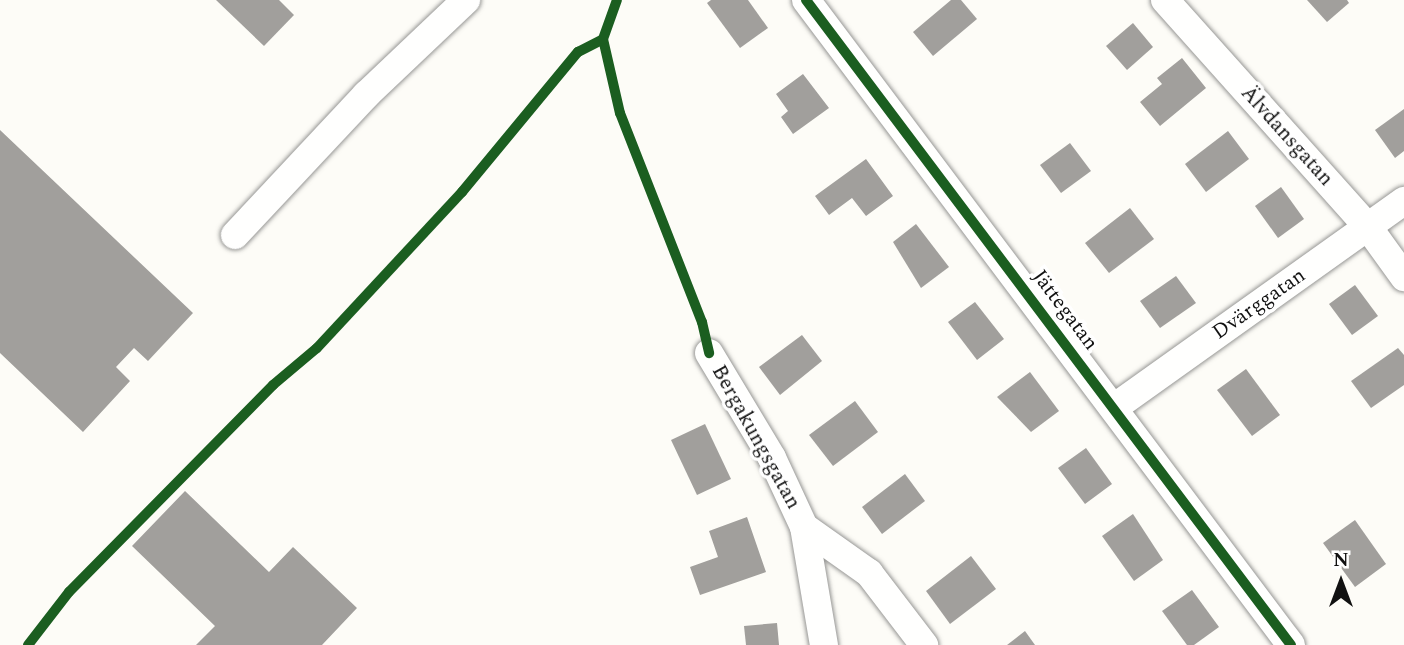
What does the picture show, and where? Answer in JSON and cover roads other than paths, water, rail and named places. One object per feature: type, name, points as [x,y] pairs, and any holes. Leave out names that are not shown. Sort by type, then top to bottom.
[{"type":"street","points":[[235,235],[366,95],[466,0]]},
{"type":"street","name":"Jättegatan","points":[[806,0],[1115,407],[1291,645]]},
{"type":"street","name":"Älvdansgatan","points":[[1165,0],[1368,227],[1404,277]]},
{"type":"street","name":"Dvärggatan","points":[[1115,407],[1404,201]]},
{"type":"street","name":"Bergakungsgatan","points":[[709,353],[772,458],[804,527],[824,645]]},
{"type":"street","points":[[804,527],[869,573],[924,645]]}]
